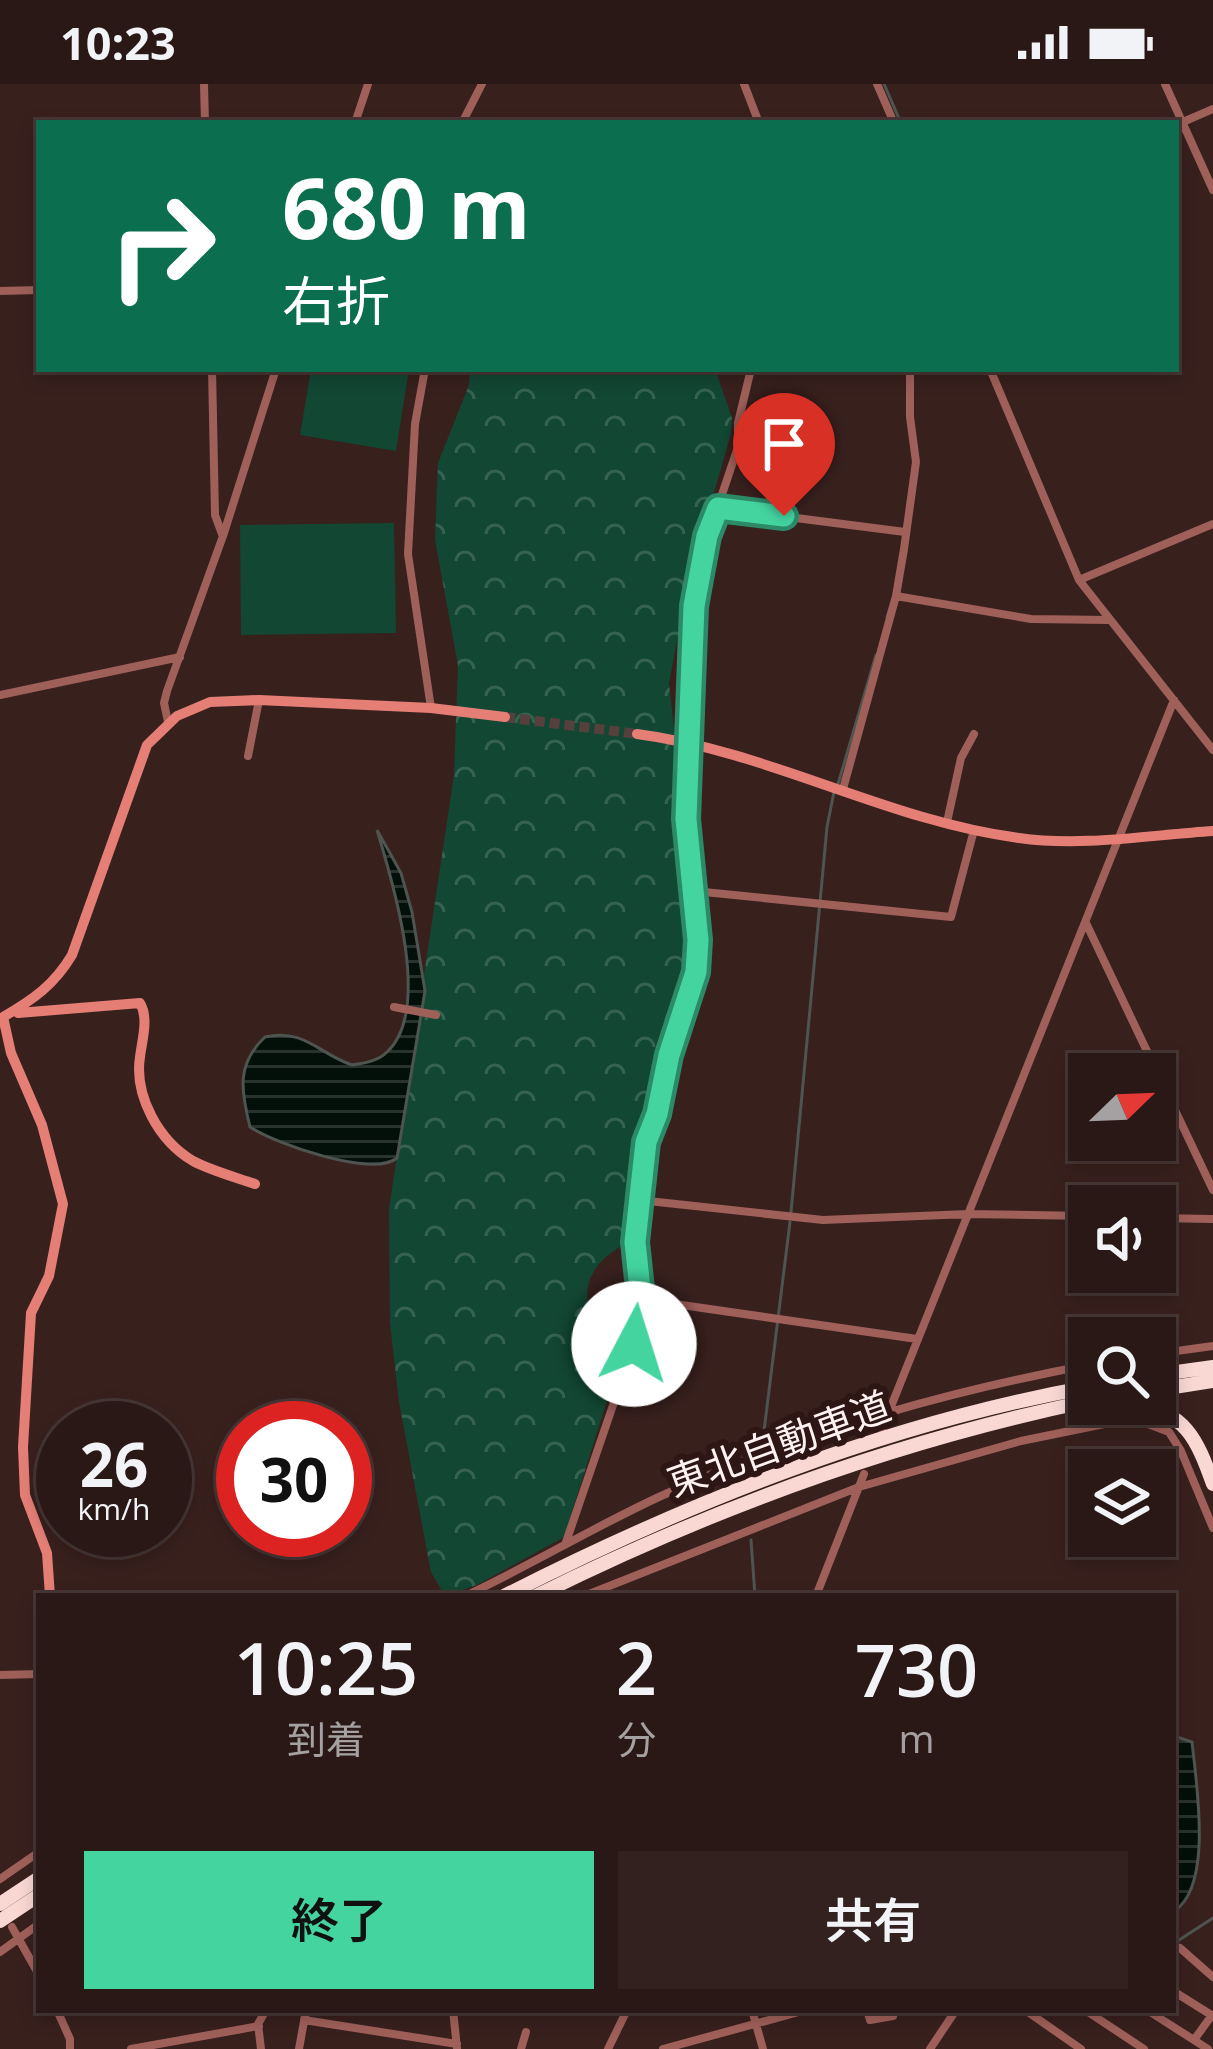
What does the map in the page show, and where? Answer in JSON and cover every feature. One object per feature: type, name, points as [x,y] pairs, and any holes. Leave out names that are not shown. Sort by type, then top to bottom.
[{"type":"highway","points":[[1176,1372],[1213,1367]]},
{"type":"highway","points":[[1176,1387],[1213,1381]]},
{"type":"highway","name":"東北自動車道","points":[[510,1593],[629,1536],[799,1466],[936,1423],[1068,1392]]},
{"type":"highway","name":"東北自動車道","points":[[543,1593],[703,1519],[819,1475],[939,1437],[1068,1406]]},
{"type":"highway","points":[[1176,1418],[1196,1442],[1205,1487]]},
{"type":"highway","points":[[0,1904],[36,1880]]},
{"type":"highway","points":[[6,1924],[36,1898]]},
{"type":"street","points":[[204,84],[205,120]]},
{"type":"street","points":[[357,120],[368,84]]},
{"type":"street","points":[[464,120],[482,84]]},
{"type":"street","points":[[744,84],[758,120]]},
{"type":"street","points":[[877,84],[893,120]]},
{"type":"street","points":[[1165,84],[1178,120]]},
{"type":"street","points":[[1213,109],[1179,123],[1213,190]]},
{"type":"street","points":[[0,291],[36,290]]},
{"type":"street","points":[[212,372],[215,515],[223,536]]},
{"type":"street","points":[[168,722],[164,699],[275,372]]},
{"type":"street","points":[[425,372],[416,424],[408,554],[431,708]]},
{"type":"street","points":[[565,1545],[634,1344],[640,1300],[635,1242],[646,1142],[696,972],[686,819],[694,606],[707,536],[738,447],[738,423],[750,372]]},
{"type":"street","points":[[843,789],[896,596],[916,462],[910,372]]},
{"type":"street","points":[[991,372],[1079,580],[1213,750]]},
{"type":"street","points":[[718,508],[905,532]]},
{"type":"street","points":[[1079,580],[1213,524]]},
{"type":"street","points":[[896,596],[1031,619],[1110,620]]},
{"type":"street","points":[[0,695],[181,657]]},
{"type":"street","points":[[248,755],[259,700]]},
{"type":"street","points":[[2,1017],[39,996],[59,977],[72,955],[147,745],[168,722],[210,702],[259,700],[431,708],[505,717]]},
{"type":"street","points":[[882,1429],[1174,700]]},
{"type":"street","points":[[637,734],[690,742],[974,830],[1059,841],[1213,831]]},
{"type":"street","points":[[947,822],[961,758],[974,734]]},
{"type":"street","points":[[694,891],[951,917],[974,830]]},
{"type":"street","points":[[1086,923],[1213,1190]]},
{"type":"street","points":[[2,1017],[30,1010],[140,1003],[146,1014],[140,1085],[158,1126],[195,1162],[255,1184]]},
{"type":"street","points":[[394,1006],[436,1015]]},
{"type":"street","points":[[2,1017],[11,1053],[43,1125],[63,1204],[49,1276],[32,1313],[22,1463],[25,1496],[47,1553],[50,1593]]},
{"type":"street","points":[[639,1200],[796,1219],[1068,1216]]},
{"type":"street","points":[[1176,1218],[1213,1219]]},
{"type":"street","points":[[640,1300],[917,1339]]},
{"type":"street","points":[[1176,1351],[1213,1346]]},
{"type":"street","points":[[471,1593],[662,1496],[760,1456],[966,1391],[1068,1369]]},
{"type":"street","points":[[592,1593],[859,1486],[1078,1428],[1140,1420],[1169,1432],[1205,1487],[1213,1528]]},
{"type":"street","points":[[817,1593],[864,1474]]},
{"type":"street","points":[[0,1675],[36,1674]]},
{"type":"street","points":[[0,1879],[36,1854]]},
{"type":"street","points":[[6,1924],[36,1966]]},
{"type":"street","points":[[0,1952],[36,1926]]},
{"type":"street","points":[[1180,1948],[1213,1976]]},
{"type":"street","points":[[1176,1992],[1212,2015],[1194,2040]]},
{"type":"street","points":[[58,2013],[70,2049]]},
{"type":"street","points":[[261,2049],[259,2026],[265,2013]]},
{"type":"street","points":[[299,2049],[305,2015],[457,2047],[453,2013]]},
{"type":"street","points":[[608,2049],[626,2013]]},
{"type":"street","points":[[753,2013],[763,2049]]},
{"type":"street","points":[[663,2049],[793,2013]]},
{"type":"street","points":[[869,2013],[875,2022],[893,2016]]},
{"type":"street","points":[[930,2049],[954,2013]]},
{"type":"street","points":[[1029,2013],[1081,2049]]},
{"type":"street","points":[[1090,2013],[1144,2049]]},
{"type":"street","points":[[1152,2013],[1208,2049]]},
{"type":"street","points":[[131,2049],[259,2026]]},
{"type":"street","points":[[521,2049],[526,2032]]},
{"type":"green space","points":[[310,372],[409,372],[396,451],[300,435]]},
{"type":"green space","points":[[470,372],[716,372],[732,418],[688,581],[669,683],[680,785],[678,866],[689,976],[658,1094],[640,1130],[625,1244],[606,1257],[588,1285],[591,1316],[618,1366],[564,1537],[477,1585],[443,1593],[431,1572],[399,1402],[390,1323],[389,1209],[454,775],[458,665],[435,540],[438,463]]},
{"type":"green space","points":[[394,523],[396,633],[241,635],[240,525]]},
{"type":"shaded area","points":[[377,830],[401,873],[425,991],[397,1158],[368,1164],[302,1150],[250,1127],[243,1079],[249,1057],[265,1037],[301,1039],[352,1065],[383,1055],[400,1032],[407,1007],[405,944]]},
{"type":"shaded area","points":[[1176,1737],[1192,1742],[1197,1785],[1198,1860],[1186,1900],[1176,1909]]},
{"type":"waterway","points":[[884,84],[900,120]]},
{"type":"waterway","points":[[887,617],[895,593]]},
{"type":"waterway","points":[[838,784],[876,655]]},
{"type":"waterway","points":[[791,1212],[834,792]]},
{"type":"waterway","points":[[762,1447],[790,1222]]},
{"type":"waterway","points":[[751,1540],[755,1593]]},
{"type":"waterway","points":[[1176,1942],[1213,1918]]},
{"type":"tunnel","points":[[505,717],[637,734]]},
{"type":"route","points":[[634,1344],[640,1289],[635,1242],[646,1142],[696,972],[698,940],[686,819],[694,606],[707,536],[718,508],[784,516]]}]
